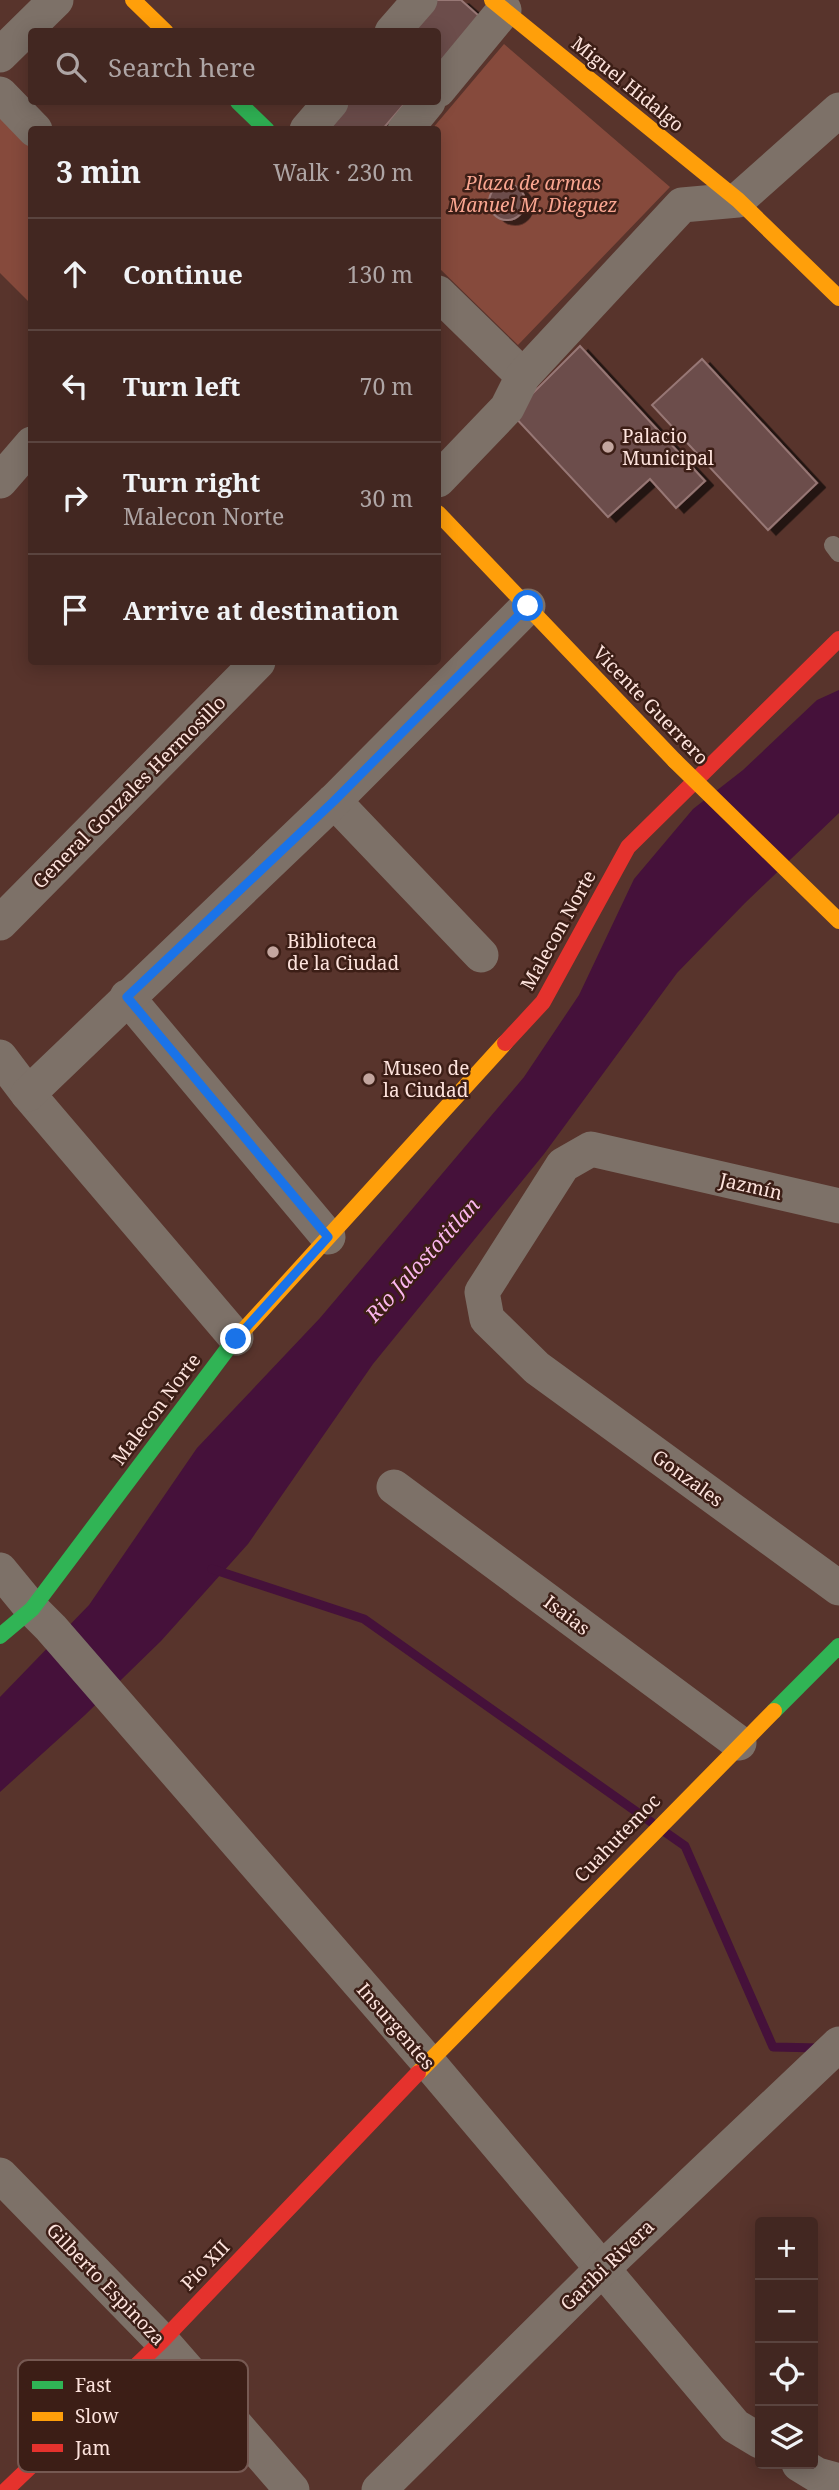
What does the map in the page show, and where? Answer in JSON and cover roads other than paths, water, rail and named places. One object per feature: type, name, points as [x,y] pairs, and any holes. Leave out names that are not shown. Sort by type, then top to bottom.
[{"type":"street","points":[[0,55],[56,0]]},
{"type":"street","points":[[133,0],[162,28]]},
{"type":"street","points":[[396,28],[420,0]]},
{"type":"street","points":[[441,86],[494,13]]},
{"type":"street","name":"Miguel Hidalgo","points":[[494,13],[737,200],[839,298]]},
{"type":"street","points":[[0,94],[31,126]]},
{"type":"street","points":[[241,105],[263,126]]},
{"type":"street","points":[[310,126],[328,105]]},
{"type":"street","points":[[408,126],[426,105]]},
{"type":"street","points":[[441,477],[507,408],[523,376],[682,205],[737,200],[839,110]]},
{"type":"street","points":[[441,296],[523,376]]},
{"type":"street","points":[[0,481],[28,449]]},
{"type":"street","name":"Vicente Guerrero","points":[[441,516],[675,761],[839,921]]},
{"type":"street","points":[[29,1094],[334,801],[528,606]]},
{"type":"street","name":"Malecon Norte","points":[[0,1636],[41,1618],[236,1339],[543,1002],[628,847],[839,639]]},
{"type":"street","name":"General Gonzales Hermosillo","points":[[0,923],[255,665]]},
{"type":"street","points":[[334,801],[481,955]]},
{"type":"street","points":[[127,997],[328,1237]]},
{"type":"street","points":[[0,1057],[236,1339]]},
{"type":"street","name":"Jazmín","points":[[537,1368],[487,1319],[482,1292],[563,1165],[591,1149],[839,1206]]},
{"type":"street","name":"Gonzales","points":[[537,1368],[839,1588]]},
{"type":"street","name":"Isaias","points":[[394,1487],[739,1743]]},
{"type":"street","name":"Insurgentes","points":[[0,1570],[428,2062],[735,2426],[755,2438]]},
{"type":"street","name":"Cuahutemoc","points":[[428,2062],[739,1743],[839,1646]]},
{"type":"street","name":"Garibi Rivera","points":[[379,2490],[602,2269],[828,2055]]},
{"type":"street","name":"Pio XII","points":[[142,2360],[428,2062]]},
{"type":"street","name":"Gilberto Espinoza","points":[[0,2175],[179,2360]]},
{"type":"street","name":"Gilberto Espinoza","points":[[248,2440],[292,2490]]},
{"type":"street","points":[[807,2469],[817,2475],[839,2481]]},
{"type":"street","name":"Pio XII","points":[[6,2490],[25,2472]]},
{"type":"water","name":"Rio Jalostotitlan","points":[[839,690],[839,813],[677,973],[544,1154],[373,1364],[248,1544],[161,1641],[0,1792],[0,1697],[89,1605],[197,1448],[320,1318],[524,1077],[579,995],[634,879],[693,809],[743,770],[817,700]]},
{"type":"waterway","points":[[212,1569],[364,1619],[651,1822]]},
{"type":"waterway","points":[[665,1832],[685,1846],[773,2047],[820,2048]]},
{"type":"place","name":"Palacio Municipal","points":[[608,447]]},
{"type":"place","name":"Biblioteca de la Ciudad","points":[[273,952]]},
{"type":"place","name":"Museo de la Ciudad","points":[[369,1079]]},
{"type":"park label","name":"Plaza de armas Manuel M. Dieguez","points":[[533,194]]}]
